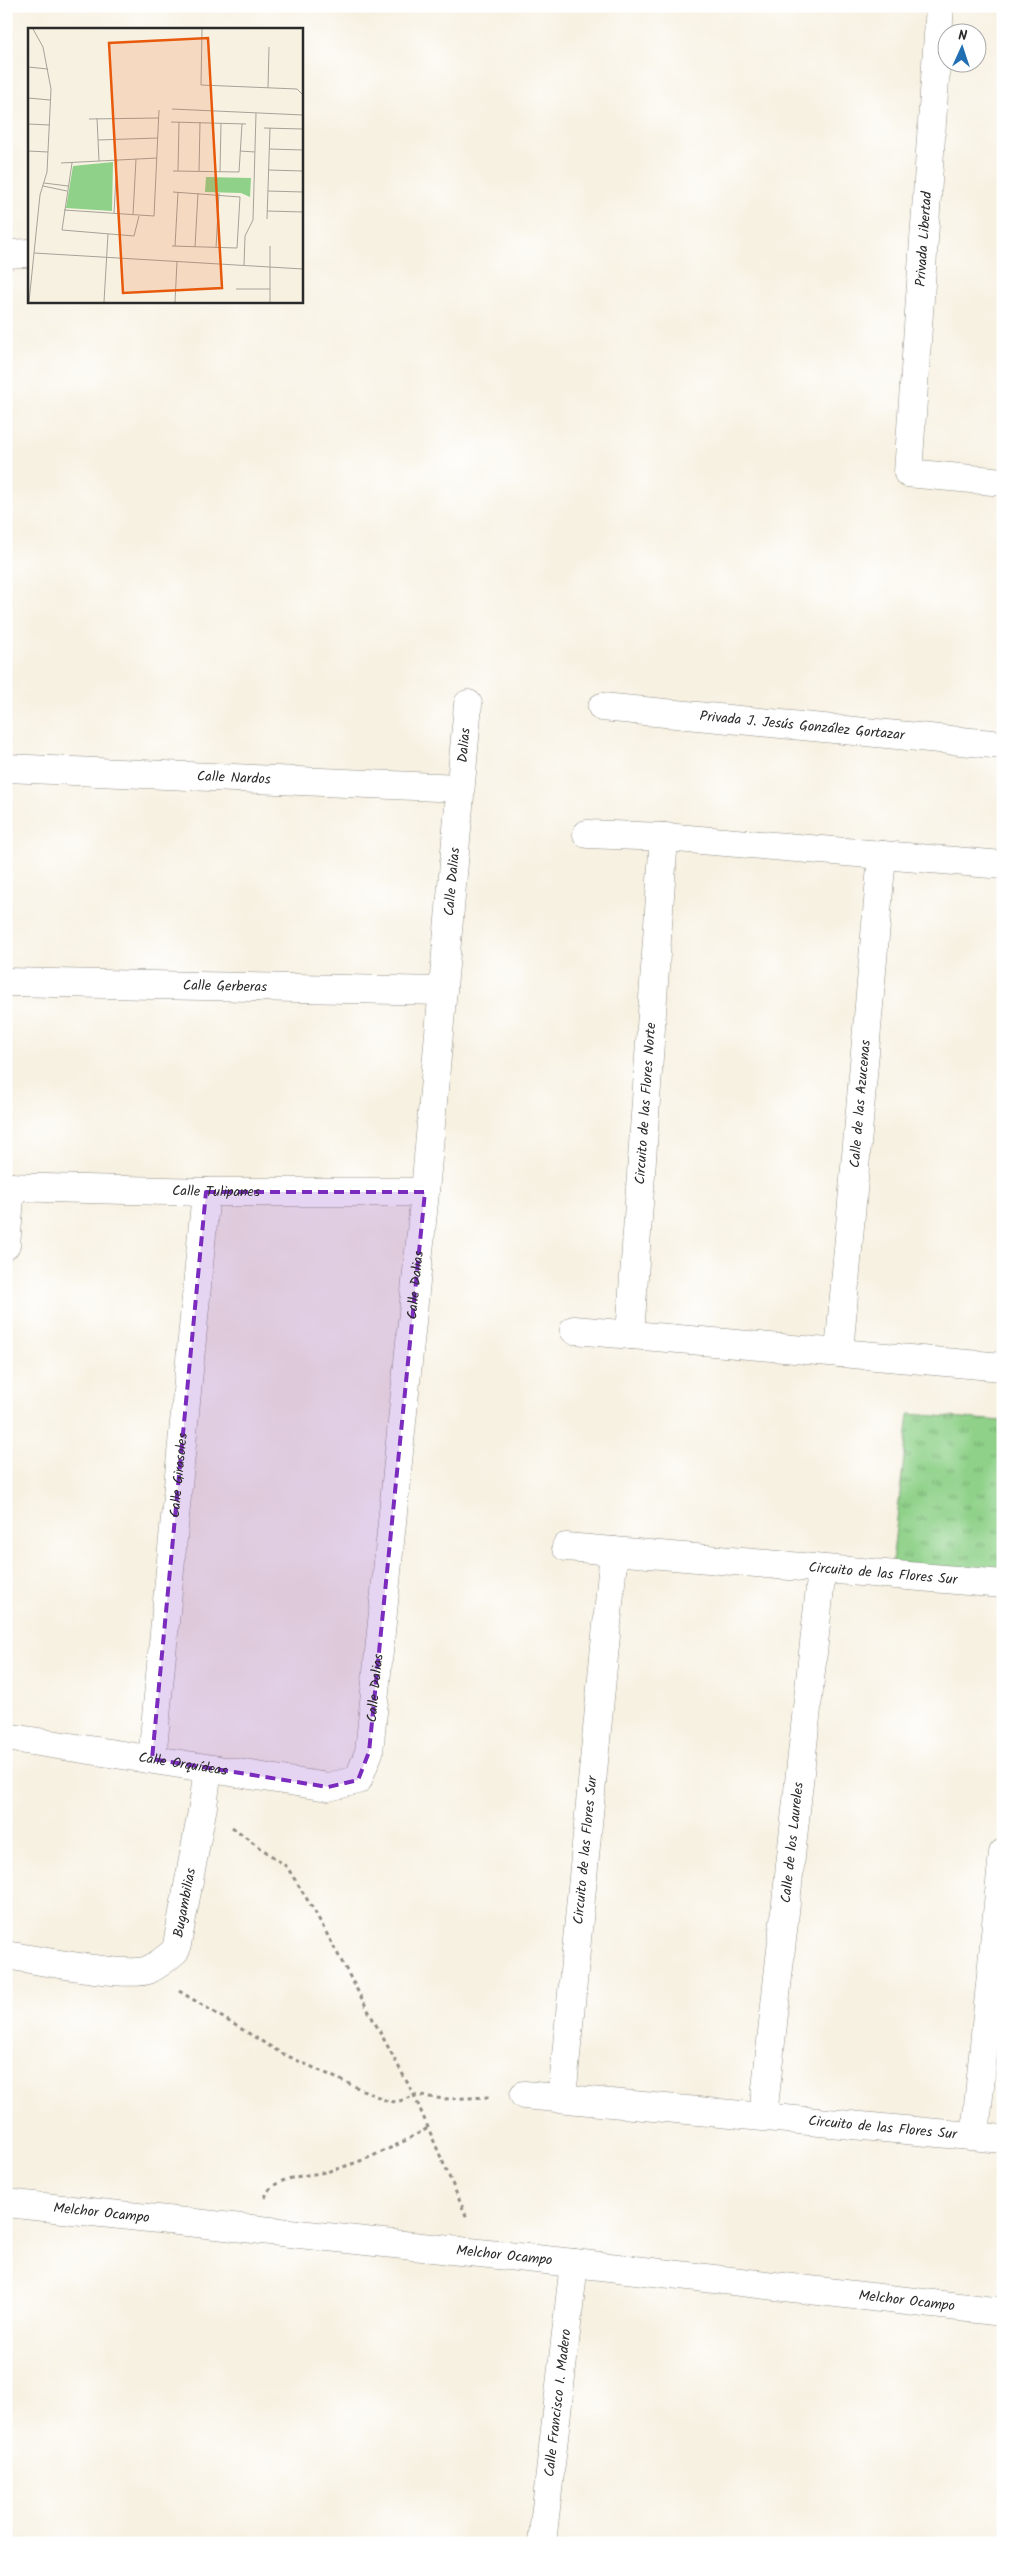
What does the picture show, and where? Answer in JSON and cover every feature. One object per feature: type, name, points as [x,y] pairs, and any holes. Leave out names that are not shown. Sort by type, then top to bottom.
[{"type":"street","name":"Privada Libertad","points":[[940,6],[908,472],[1003,482]]},
{"type":"street","points":[[6,254],[28,253]]},
{"type":"street","name":"Dalias","points":[[460,788],[468,704]]},
{"type":"street","name":"Privada J. Jesús González Gortazar","points":[[602,706],[1003,745]]},
{"type":"street","name":"Calle Nardos","points":[[6,768],[460,788]]},
{"type":"street","name":"Calle Dalias","points":[[358,1780],[369,1752],[425,1192],[460,788]]},
{"type":"street","points":[[587,834],[664,837],[1003,865]]},
{"type":"street","name":"Circuito de las Flores Norte","points":[[630,1335],[664,837]]},
{"type":"street","name":"Calle de las Azucenas","points":[[839,1353],[882,855]]},
{"type":"street","name":"Calle Gerberas","points":[[6,982],[442,991]]},
{"type":"street","points":[[6,1245],[8,1187]]},
{"type":"street","name":"Calle Tulipanes","points":[[8,1187],[206,1192],[425,1192]]},
{"type":"street","name":"Calle Girasoles","points":[[152,1759],[206,1192]]},
{"type":"street","points":[[574,1330],[1003,1367]]},
{"type":"street","points":[[566,1547],[614,1551]]},
{"type":"street","name":"Circuito de las Flores Sur","points":[[1003,1584],[614,1551],[562,2098],[1003,2139]]},
{"type":"street","name":"Calle de los Laureles","points":[[763,2116],[822,1569]]},
{"type":"street","name":"Calle Orquídeas","points":[[6,1737],[328,1787],[358,1780]]},
{"type":"street","name":"Bugambilias","points":[[146,1971],[164,1961],[176,1950],[203,1806],[208,1769]]},
{"type":"street","points":[[974,2136],[1003,1853]]},
{"type":"street","points":[[6,1955],[105,1970],[146,1971]]},
{"type":"street","points":[[524,2095],[562,2098]]},
{"type":"street","name":"Melchor Ocampo","points":[[6,2204],[574,2262],[1003,2312]]},
{"type":"street","name":"Calle Francisco I. Madero","points":[[542,2543],[574,2262]]},
{"type":"path","points":[[203,1806],[287,1867],[315,1912],[414,2095],[483,2253]]},
{"type":"path","points":[[146,1971],[281,2053],[387,2101],[395,2102],[414,2095],[444,2099],[524,2095]]},
{"type":"path","points":[[256,2229],[266,2193],[275,2185],[292,2178],[355,2164],[382,2153],[428,2128]]},
{"type":"highlighted area","points":[[206,1192],[425,1192],[369,1752],[358,1780],[328,1787],[152,1759]]},
{"type":"green space","points":[[909,1414],[1003,1421],[1003,1573],[892,1563]]}]
